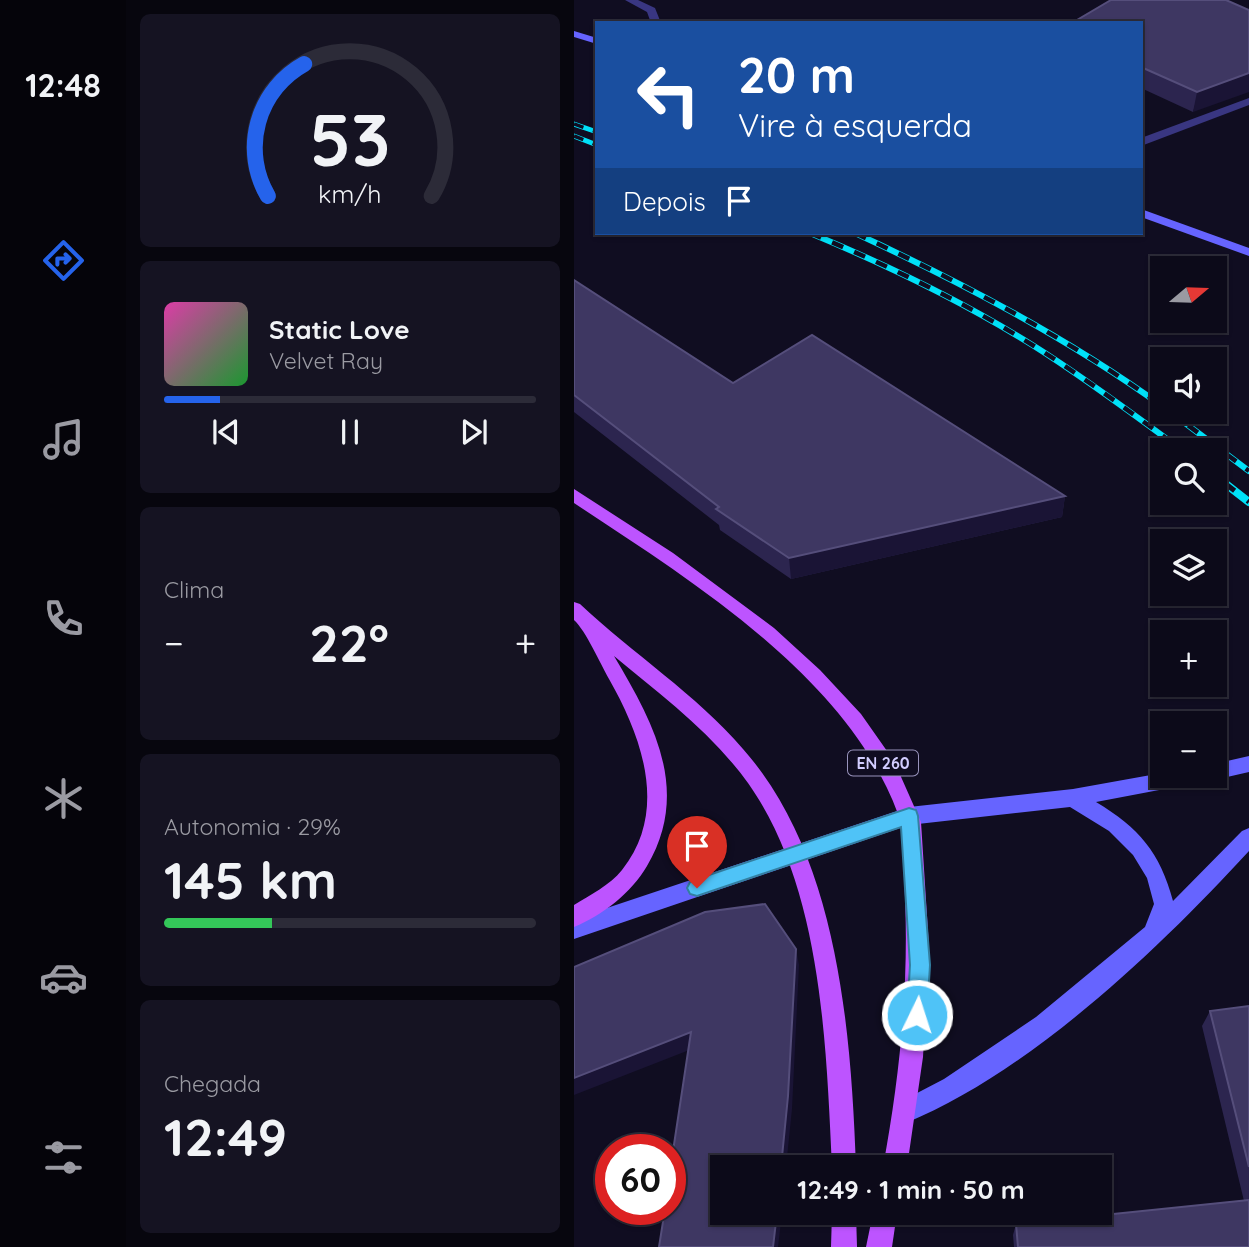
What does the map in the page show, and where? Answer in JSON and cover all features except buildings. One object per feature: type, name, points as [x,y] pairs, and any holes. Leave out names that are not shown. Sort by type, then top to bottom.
[{"type":"main road","name":"EN 260","points":[[574,495],[743,611],[849,711],[877,749],[909,816],[920,965],[906,1111],[897,1155]]},
{"type":"main road","points":[[578,613],[704,722],[755,778],[782,821],[795,855],[827,965],[840,1085],[843,1155]]},
{"type":"main road","points":[[574,917],[628,878],[652,841],[659,807],[655,757],[636,709],[578,613]]},
{"type":"main road","points":[[844,1225],[844,1247]]},
{"type":"main road","points":[[879,1247],[884,1225]]},
{"type":"street","points":[[630,0],[652,10],[655,21]]},
{"type":"street","points":[[574,34],[595,40]]},
{"type":"street","points":[[1143,141],[1249,101]]},
{"type":"street","points":[[1143,214],[1249,252]]},
{"type":"street","points":[[1227,769],[1249,764]]},
{"type":"street","points":[[574,929],[909,816],[1073,798],[1150,784]]},
{"type":"street","points":[[1073,798],[1116,825],[1140,849],[1156,875],[1164,904],[1152,933]]},
{"type":"street","points":[[906,1111],[936,1096],[1045,1025],[1152,933],[1247,845]]},
{"type":"railway","points":[[574,124],[595,131]]},
{"type":"railway","points":[[574,136],[595,144]]},
{"type":"railway","points":[[815,235],[924,285],[1007,330],[1109,396],[1166,438]]},
{"type":"railway","points":[[859,235],[1013,312],[1089,357],[1150,398]]},
{"type":"railway","points":[[1186,424],[1249,471]]},
{"type":"railway","points":[[1227,485],[1249,502]]},
{"type":"route","points":[[697,888],[909,816],[920,965],[917,1015]]}]
